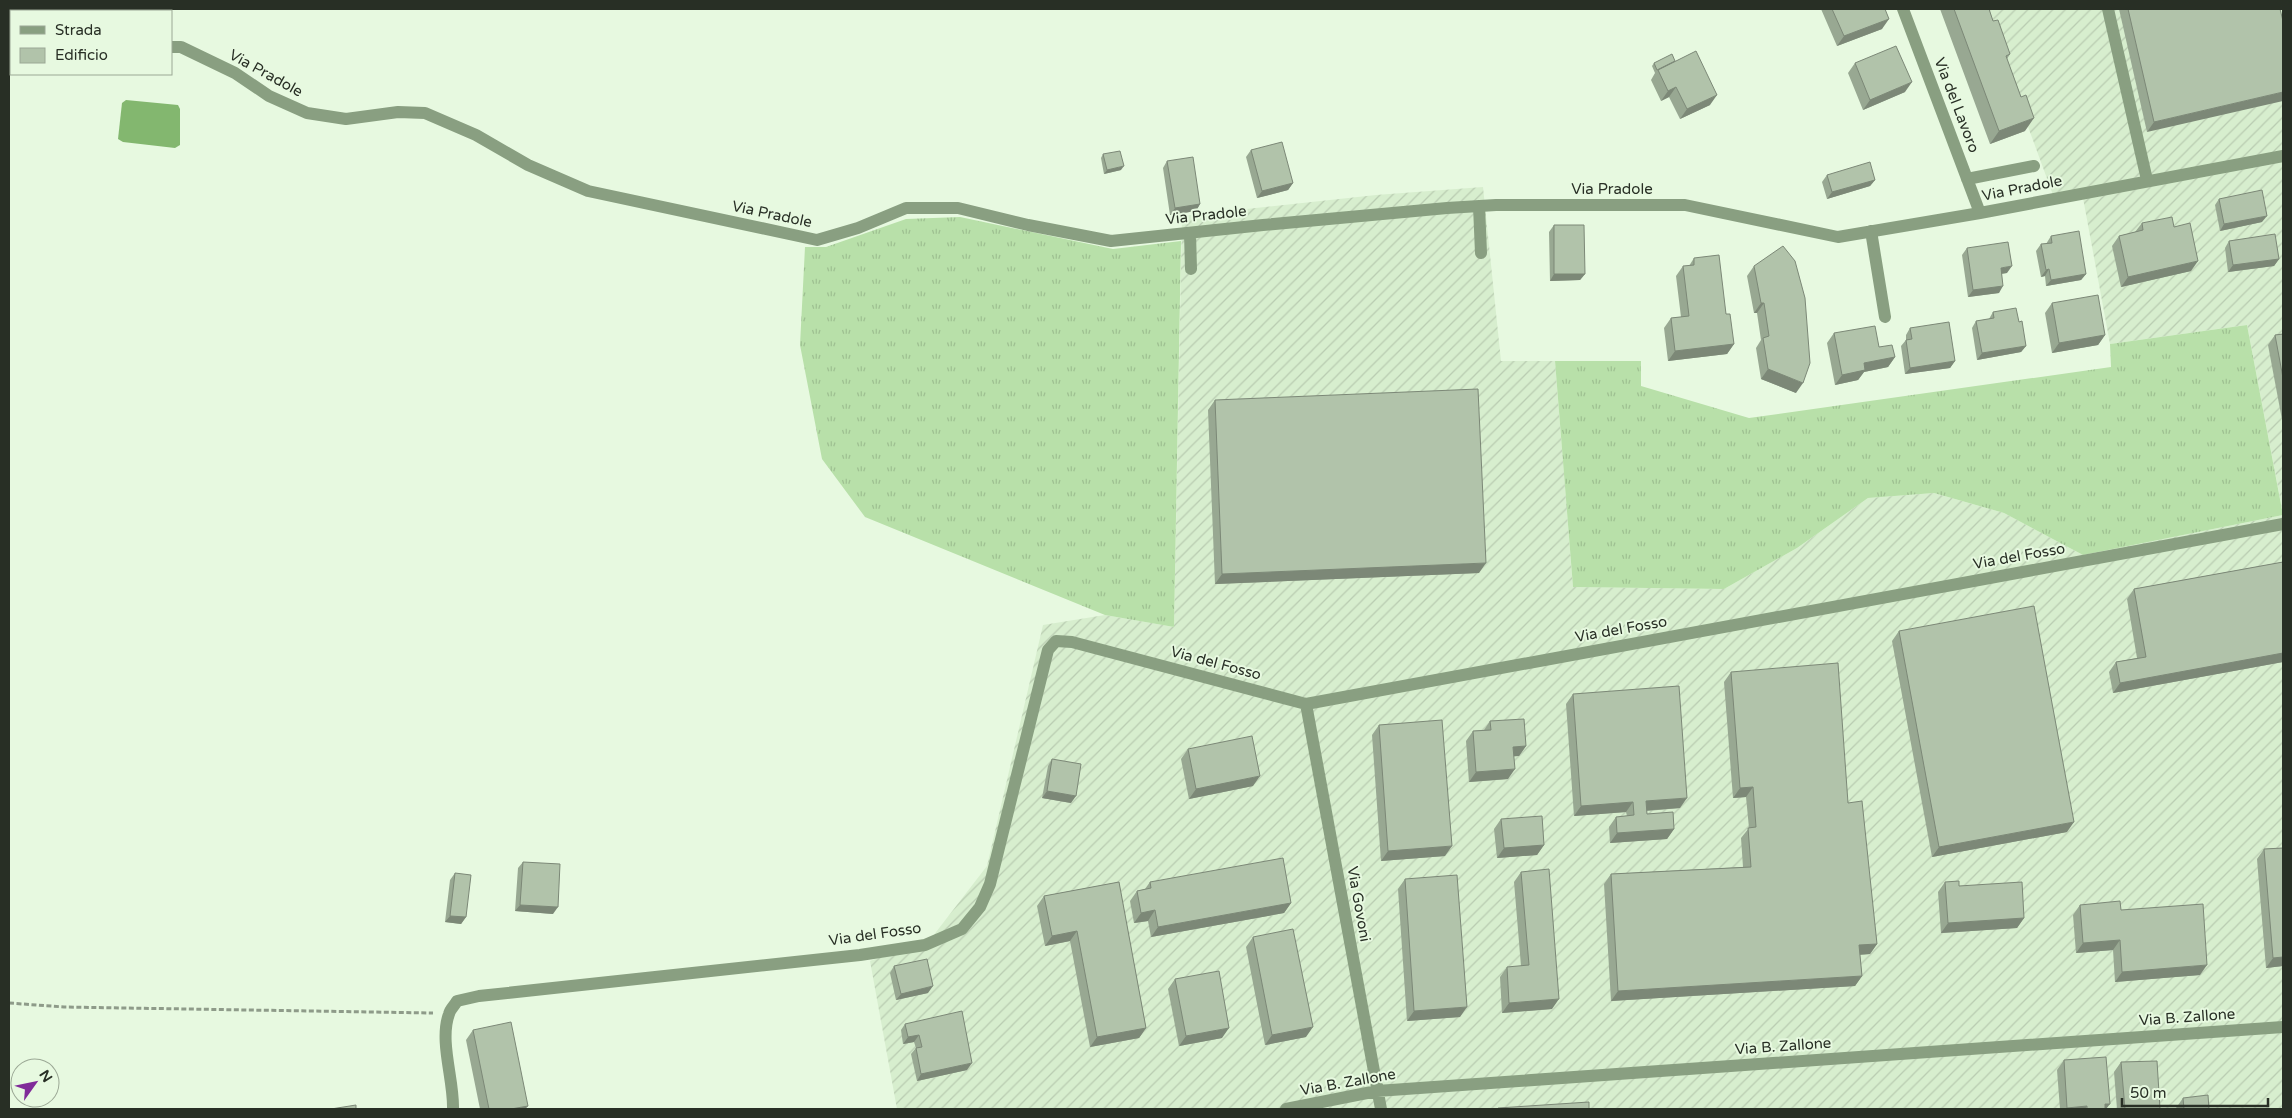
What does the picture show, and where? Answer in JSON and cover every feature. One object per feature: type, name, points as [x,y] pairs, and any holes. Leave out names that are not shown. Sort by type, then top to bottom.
[{"type":"street","name":"Via del Lavoro","points":[[1904,9],[1980,213]]},
{"type":"street","points":[[2108,9],[2147,180]]},
{"type":"street","name":"Via Pradole","points":[[172,47],[181,47],[235,73],[269,96],[307,113],[346,119],[398,112],[425,113],[476,135],[528,165],[588,191],[817,240],[858,228],[906,208],[958,208],[1028,225],[1111,241],[1479,206],[1685,205],[1838,237],[1980,213],[2147,180],[2283,156]]},
{"type":"street","points":[[1967,179],[2034,166]]},
{"type":"street","points":[[1479,206],[1481,253]]},
{"type":"street","points":[[1871,231],[1885,317]]},
{"type":"street","points":[[1190,233],[1191,270]]},
{"type":"street","name":"Via del Fosso","points":[[449,1014],[457,1000],[479,996],[869,953],[925,945],[962,929],[980,907],[990,884],[1048,650],[1056,641],[1072,642],[1306,704],[2283,524]]},
{"type":"street","name":"Via Govoni","points":[[1306,704],[1381,1109]]},
{"type":"street","points":[[449,1014],[446,1037],[453,1092],[453,1109]]},
{"type":"street","name":"Via B. Zallone","points":[[1286,1109],[1377,1091],[2283,1027]]},
{"type":"path","points":[[9,1003],[64,1007],[449,1014]]},
{"type":"shaded area","points":[[1985,9],[2283,9],[2283,514],[2247,325],[2110,344],[2083,198],[2053,195]]},
{"type":"shaded area","points":[[126,100],[178,105],[180,109],[180,145],[175,148],[123,142],[118,139],[122,103]]},
{"type":"shaded area","points":[[1483,187],[1501,361],[1555,361],[1573,587],[1724,589],[1797,548],[1868,498],[1934,493],[2004,513],[2083,555],[2283,515],[2283,1109],[897,1109],[870,961],[933,936],[987,866],[1043,625],[1105,615],[1174,627],[1182,216],[1376,195]]},
{"type":"green space","points":[[960,217],[1113,249],[1181,241],[1174,627],[1105,615],[865,517],[822,459],[800,345],[805,247],[826,247],[906,219]]},
{"type":"green space","points":[[2247,325],[2283,515],[2083,555],[2004,513],[1934,493],[1868,498],[1797,548],[1724,589],[1573,587],[1555,361],[1641,361],[1641,386],[1749,418],[2111,367],[2110,344]]},
{"type":"building","points":[[1832,9],[1885,9],[1889,19],[1844,36]]},
{"type":"building","points":[[1954,9],[1989,9],[1993,21],[1998,20],[2010,54],[2006,56],[2021,97],[2026,95],[2034,118],[1999,131]]},
{"type":"building","points":[[2128,9],[2280,9],[2283,21],[2283,92],[2154,122]]},
{"type":"building","points":[[1896,46],[1912,82],[1870,100],[1855,63]]},
{"type":"building","points":[[1696,51],[1717,95],[1687,109],[1676,87],[1668,91],[1658,70]]},
{"type":"building","points":[[1672,54],[1675,61],[1657,70],[1654,63]]},
{"type":"building","points":[[1282,142],[1293,183],[1262,191],[1251,150]]},
{"type":"building","points":[[1120,151],[1124,166],[1107,170],[1103,154]]},
{"type":"building","points":[[1193,157],[1200,204],[1175,208],[1167,161]]},
{"type":"building","points":[[1870,162],[1875,180],[1832,192],[1827,175]]},
{"type":"building","points":[[2262,190],[2267,216],[2224,224],[2219,199]]},
{"type":"building","points":[[2172,217],[2174,227],[2190,223],[2198,261],[2128,277],[2119,236],[2143,230],[2142,223]]},
{"type":"building","points":[[1554,225],[1584,225],[1585,274],[1554,274]]},
{"type":"building","points":[[2079,231],[2086,274],[2051,280],[2049,269],[2046,270],[2041,244],[2052,243],[2051,236]]},
{"type":"building","points":[[2275,234],[2279,259],[2233,265],[2229,241]]},
{"type":"building","points":[[2008,242],[2012,266],[2001,268],[2003,286],[1973,290],[1967,248]]},
{"type":"building","points":[[1783,246],[1795,261],[1805,298],[1810,363],[1803,383],[1768,369],[1763,338],[1769,336],[1764,303],[1761,303],[1754,266]]},
{"type":"building","points":[[1719,255],[1726,314],[1730,314],[1734,344],[1675,351],[1671,318],[1689,316],[1683,266],[1694,265],[1694,258]]},
{"type":"building","points":[[2098,295],[2105,335],[2059,343],[2052,303]]},
{"type":"building","points":[[2016,308],[2019,322],[2022,321],[2026,346],[1982,353],[1976,321],[1994,318],[1993,312]]},
{"type":"building","points":[[1949,322],[1955,361],[1910,368],[1906,340],[1912,339],[1910,328]]},
{"type":"building","points":[[1875,326],[1879,347],[1892,345],[1895,357],[1864,363],[1865,370],[1842,375],[1834,333]]},
{"type":"building","points":[[2283,334],[2283,378],[2275,335]]},
{"type":"building","points":[[1478,389],[1486,563],[1222,574],[1215,400]]},
{"type":"building","points":[[2283,562],[2283,653],[2120,683],[2116,662],[2146,657],[2134,589]]},
{"type":"building","points":[[2034,606],[2074,822],[1939,847],[1899,631]]},
{"type":"building","points":[[1838,663],[1848,803],[1862,801],[1877,944],[1859,945],[1862,976],[1618,991],[1611,874],[1751,867],[1748,828],[1756,827],[1753,787],[1740,788],[1731,672]]},
{"type":"building","points":[[1679,686],[1687,798],[1646,801],[1647,814],[1673,812],[1674,829],[1617,833],[1616,817],[1634,815],[1633,802],[1581,806],[1573,694]]},
{"type":"building","points":[[1524,719],[1526,746],[1513,747],[1515,769],[1476,772],[1473,731],[1491,730],[1490,721]]},
{"type":"building","points":[[1442,720],[1452,846],[1388,851],[1379,725]]},
{"type":"building","points":[[1252,736],[1260,776],[1196,789],[1188,749]]},
{"type":"building","points":[[1052,759],[1081,764],[1076,796],[1047,791]]},
{"type":"building","points":[[1542,816],[1544,845],[1504,848],[1501,819]]},
{"type":"building","points":[[2283,848],[2283,957],[2273,958],[2264,849]]},
{"type":"building","points":[[1283,858],[1291,903],[1158,927],[1155,910],[1141,913],[1137,891],[1151,888],[1150,882]]},
{"type":"building","points":[[523,862],[560,864],[558,907],[520,905]]},
{"type":"building","points":[[1549,869],[1559,999],[1509,1003],[1507,967],[1529,965],[1521,872]]},
{"type":"building","points":[[455,873],[471,875],[466,917],[450,916]]},
{"type":"building","points":[[1457,875],[1467,1007],[1414,1011],[1405,879]]},
{"type":"building","points":[[1959,881],[1959,886],[2022,882],[2024,918],[1948,923],[1945,882]]},
{"type":"building","points":[[1119,882],[1146,1028],[1097,1037],[1077,931],[1052,936],[1044,896]]},
{"type":"building","points":[[2120,901],[2121,910],[2203,904],[2207,965],[2122,972],[2120,940],[2083,943],[2080,905]]},
{"type":"building","points":[[1293,929],[1313,1027],[1272,1035],[1253,937]]},
{"type":"building","points":[[927,959],[933,986],[901,994],[894,966]]},
{"type":"building","points":[[1219,971],[1229,1028],[1186,1036],[1175,979]]},
{"type":"building","points":[[962,1011],[972,1063],[921,1074],[916,1048],[922,1047],[919,1035],[908,1037],[905,1024]]},
{"type":"building","points":[[511,1022],[528,1106],[511,1109],[489,1109],[473,1030]]},
{"type":"building","points":[[2106,1057],[2110,1104],[2105,1104],[2105,1109],[2087,1109],[2087,1106],[2067,1108],[2064,1060]]},
{"type":"building","points":[[2157,1061],[2160,1109],[2125,1109],[2121,1062]]},
{"type":"building","points":[[2208,1095],[2209,1109],[2184,1109],[2183,1098]]},
{"type":"building","points":[[1589,1102],[1589,1109],[1498,1109],[1498,1108]]},
{"type":"building","points":[[356,1105],[356,1109],[331,1109]]}]
